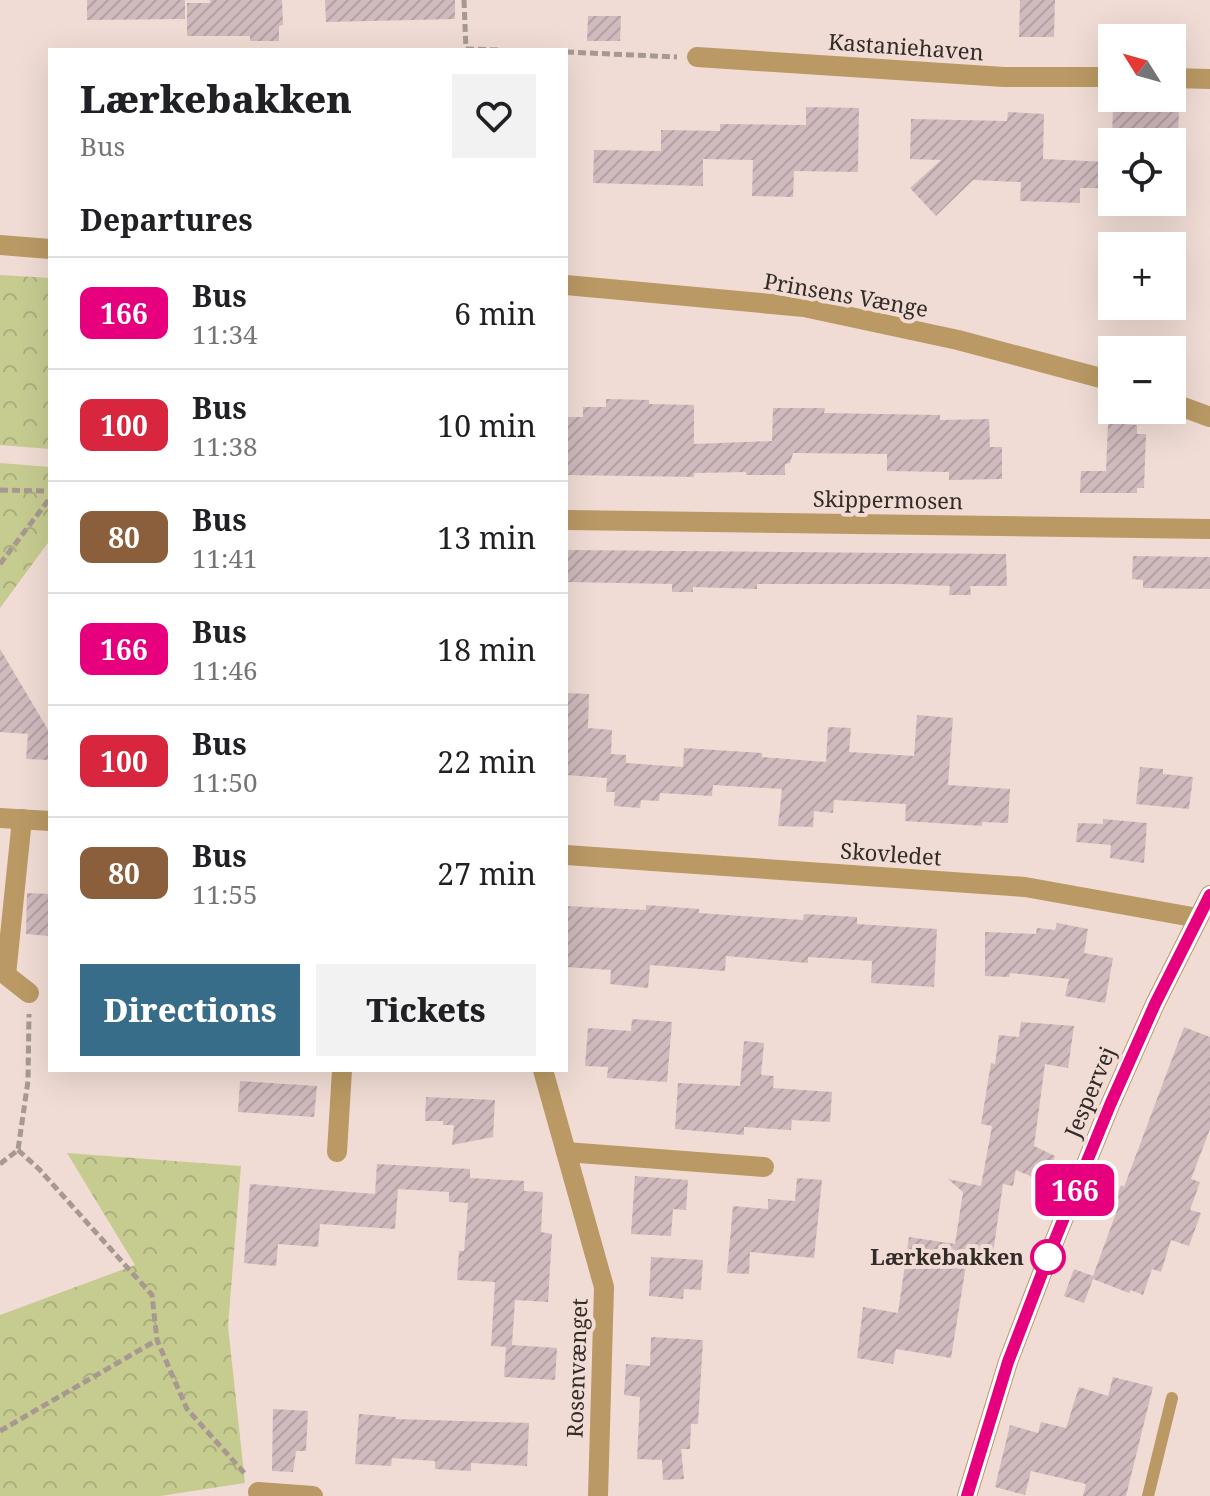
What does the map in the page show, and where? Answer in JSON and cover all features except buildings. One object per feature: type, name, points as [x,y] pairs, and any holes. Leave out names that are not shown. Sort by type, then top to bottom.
[{"type":"street","name":"Kastaniehaven","points":[[697,57],[1004,77],[1098,77]]},
{"type":"street","points":[[1186,78],[1210,79]]},
{"type":"street","points":[[0,245],[48,249]]},
{"type":"street","name":"Prinsens Vænge","points":[[568,285],[804,307],[958,340],[1098,377]]},
{"type":"street","points":[[1186,408],[1210,417]]},
{"type":"street","name":"Skippermosen","points":[[568,520],[1210,529]]},
{"type":"street","points":[[0,818],[48,821]]},
{"type":"street","points":[[22,819],[6,975],[29,993]]},
{"type":"street","name":"Skovledet","points":[[568,855],[1025,887],[1204,919]]},
{"type":"street","name":"Jespervej","points":[[967,1496],[1008,1362],[1052,1247],[1116,1091],[1204,919],[1210,895]]},
{"type":"street","points":[[337,1152],[342,1072]]},
{"type":"street","name":"Rosenvænget","points":[[544,1072],[604,1287],[598,1496]]},
{"type":"street","points":[[566,1152],[764,1167]]},
{"type":"street","points":[[254,1486],[313,1496]]},
{"type":"lane","points":[[1148,1496],[1172,1398]]},
{"type":"path","points":[[464,0],[466,48]]},
{"type":"path","points":[[568,52],[697,57]]},
{"type":"path","points":[[0,490],[48,491]]},
{"type":"path","points":[[0,564],[48,501]]},
{"type":"path","points":[[0,1164],[18,1150],[28,1081],[29,993]]},
{"type":"path","points":[[18,1150],[39,1169],[152,1295],[157,1340],[187,1409],[254,1486]]},
{"type":"path","points":[[0,1431],[157,1340]]},
{"type":"green space","points":[[0,275],[48,278],[48,449],[0,445]]},
{"type":"green space","points":[[0,463],[48,467],[48,543],[0,608]]},
{"type":"green space","points":[[67,1153],[241,1166],[228,1326],[245,1483],[160,1496],[0,1496],[0,1315],[135,1265]]},
{"type":"bus line","name":"166","points":[[967,1496],[1008,1362],[1052,1247],[1155,1004],[1210,895]]},
{"type":"place","name":"Lærkebakken","points":[[1048,1257]]}]
